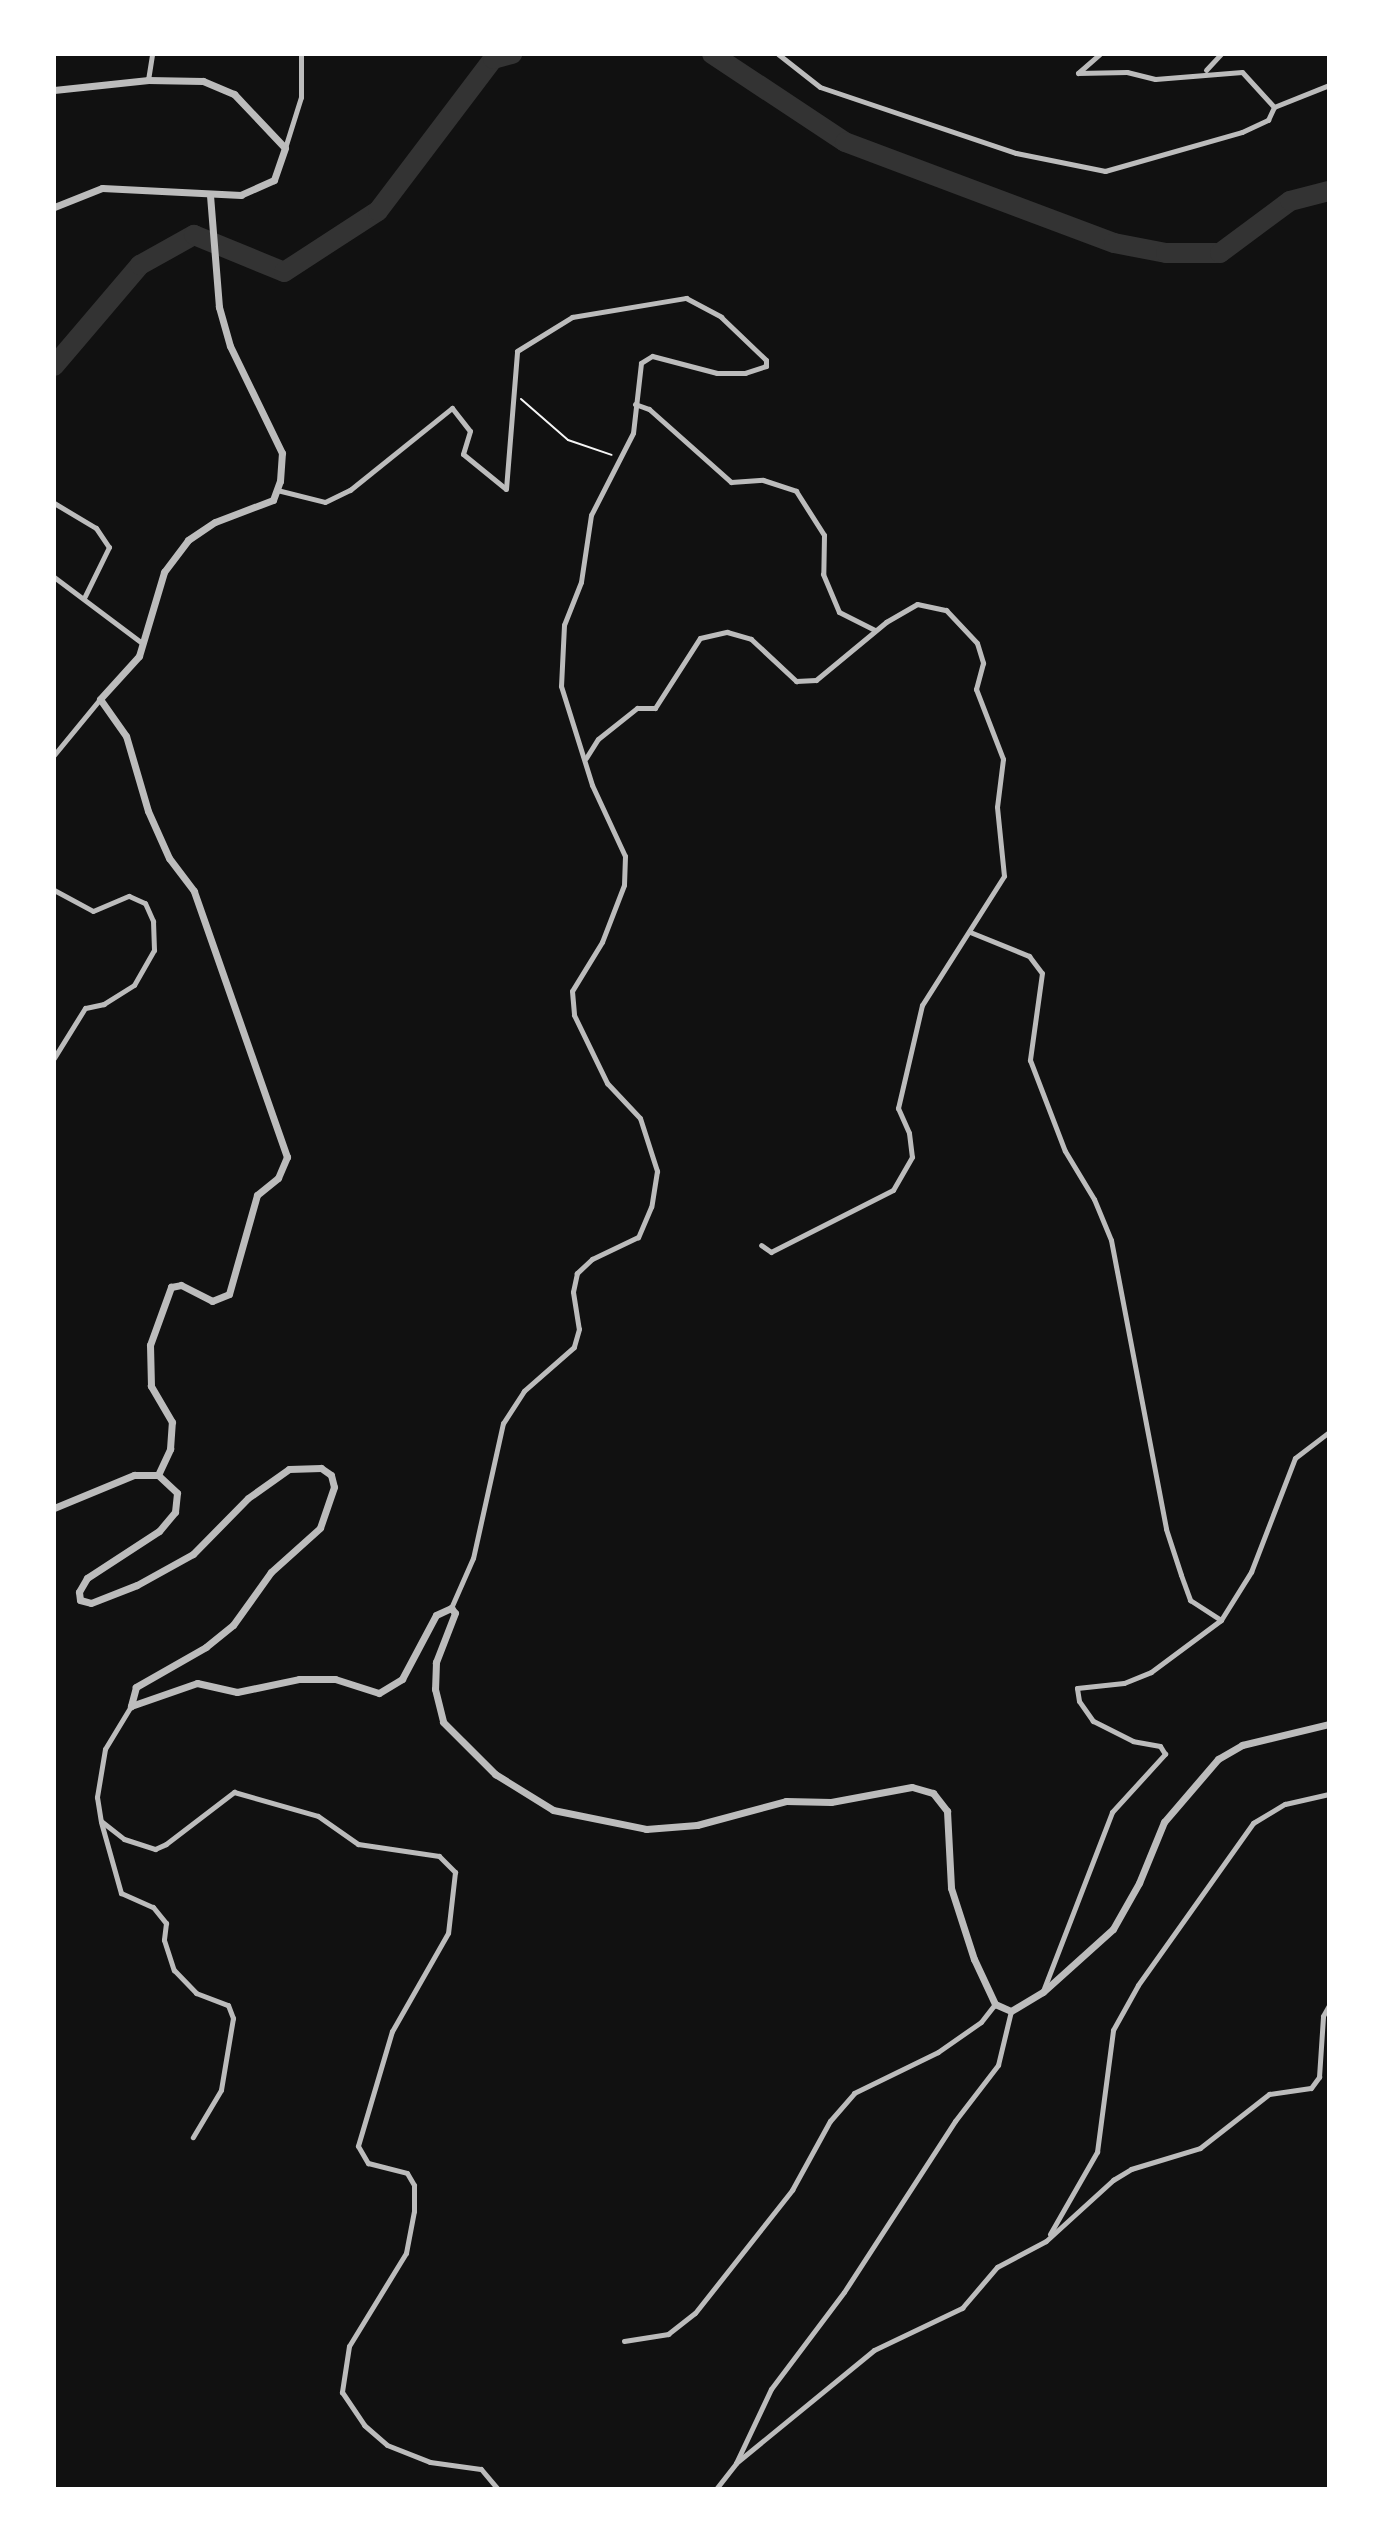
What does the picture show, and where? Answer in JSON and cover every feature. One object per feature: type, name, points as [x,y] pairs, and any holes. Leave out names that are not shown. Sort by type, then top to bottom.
[{"type":"street","points":[[148,80],[152,54]]},
{"type":"street","points":[[54,207],[102,188],[210,194],[258,190],[274,180],[285,148],[301,97],[301,54]]},
{"type":"street","points":[[778,54],[820,87],[1016,153],[1105,171],[1242,132],[1268,120],[1274,107],[1329,85]]},
{"type":"street","points":[[1100,54],[1078,73],[1127,72],[1155,79],[1206,71],[1242,72],[1274,107]]},
{"type":"street","points":[[1206,71],[1221,54]]},
{"type":"street","points":[[54,90],[148,80],[203,81],[234,94],[285,148]]},
{"type":"street","points":[[54,755],[139,656],[164,572],[188,540],[215,522],[273,500],[277,490],[282,453],[230,346],[219,307],[210,194]]},
{"type":"street","points":[[131,1706],[197,1683],[237,1692],[299,1679],[335,1679],[379,1693],[402,1679],[436,1615],[451,1608],[473,1558],[503,1423],[524,1391],[574,1347],[579,1329],[573,1292],[577,1273],[592,1259],[638,1237],[651,1207],[657,1171],[640,1118],[607,1083],[574,1015],[572,991],[602,942],[624,885],[625,856],[592,785],[561,686],[564,625],[581,582],[591,515],[633,433],[641,363],[652,356],[717,373],[745,373],[766,366],[721,317],[686,298],[586,313],[547,328],[517,351],[506,489],[463,454],[470,431],[452,408],[350,490],[325,502],[277,490]]},
{"type":"street","points":[[635,404],[649,409],[731,482],[763,480],[796,491],[824,535],[823,574],[839,612],[875,630]]},
{"type":"street","points":[[54,503],[96,528],[109,547],[85,596]]},
{"type":"street","points":[[54,577],[85,596],[142,643]]},
{"type":"street","points":[[586,759],[598,739],[637,708],[655,708],[700,638],[727,632],[751,639],[796,681],[816,680],[875,630],[917,604],[946,610],[977,643],[983,663],[976,689],[1003,759],[997,807],[1004,876],[922,1005],[898,1108],[909,1133],[912,1157],[893,1190],[771,1252],[761,1245]]},
{"type":"street","points":[[100,699],[126,736],[148,811],[169,858],[194,891],[287,1157],[278,1178],[257,1195],[229,1294],[212,1301],[181,1285],[171,1287],[150,1345],[151,1386],[172,1422],[170,1449],[158,1475]]},
{"type":"street","points":[[54,890],[93,911],[129,896],[145,903],[153,921],[154,950],[134,985],[104,1004],[85,1008],[54,1058]]},
{"type":"street","points":[[970,932],[1029,956],[1042,973],[1030,1060],[1065,1151],[1094,1199],[1111,1240],[1166,1529],[1181,1575],[1190,1600],[1221,1620]]},
{"type":"street","points":[[1043,1992],[1112,1812],[1165,1754],[1160,1746],[1133,1741],[1093,1721],[1079,1701],[1077,1688],[1124,1683],[1151,1672],[1221,1620],[1251,1572],[1295,1458],[1329,1432]]},
{"type":"street","points":[[54,1508],[134,1475],[158,1475],[177,1493],[175,1512],[159,1531],[87,1578],[80,1600],[91,1603],[137,1585],[193,1554],[248,1498],[289,1469],[321,1468],[331,1475],[334,1487],[320,1528],[271,1572],[233,1625],[206,1647],[136,1687],[131,1706],[105,1749],[97,1797],[121,1893],[153,1907],[166,1923],[164,1940],[174,1970],[196,1993],[228,2005],[233,2018],[221,2090],[193,2137]]},
{"type":"street","points":[[451,1608],[455,1613],[436,1662],[435,1689],[443,1722],[495,1774],[553,1810],[646,1829],[697,1825],[786,1801],[831,1802],[912,1787],[933,1793],[947,1811],[951,1888],[995,2004],[1011,2011]]},
{"type":"street","points":[[716,2489],[736,2463],[771,2389],[844,2292],[955,2121],[998,2065],[1011,2011],[1043,1992],[1113,1929],[1139,1883],[1164,1822],[1209,1767],[1242,1745],[1329,1724]]},
{"type":"street","points":[[101,1821],[124,1839],[155,1849],[234,1792],[318,1816],[358,1844],[416,1848],[450,1862],[455,1872],[448,1933],[392,2031],[358,2146],[368,2163],[407,2173],[414,2185],[414,2211],[406,2253],[349,2346],[342,2392],[364,2425],[387,2445],[430,2462],[481,2469],[498,2489]]},
{"type":"street","points":[[1046,2241],[1097,2152],[1113,2030],[1138,1985],[1193,1914],[1253,1823],[1285,1804],[1329,1794]]},
{"type":"street","points":[[624,2341],[668,2334],[695,2313],[792,2190],[830,2121],[854,2093],[938,2052],[981,2022],[995,2004]]},
{"type":"street","points":[[736,2463],[874,2350],[962,2308],[997,2267],[1046,2241],[1131,2169],[1200,2148],[1269,2094],[1311,2088],[1319,2077],[1323,2016],[1329,2005]]},
{"type":"path","points":[[513,394],[535,408],[568,440],[621,456]]},
{"type":"waterway","points":[[54,366],[140,265],[194,235],[284,272],[378,211],[493,59],[512,54]]},
{"type":"waterway","points":[[712,54],[845,142],[1114,243],[1166,253],[1220,253],[1290,201],[1329,191]]}]
